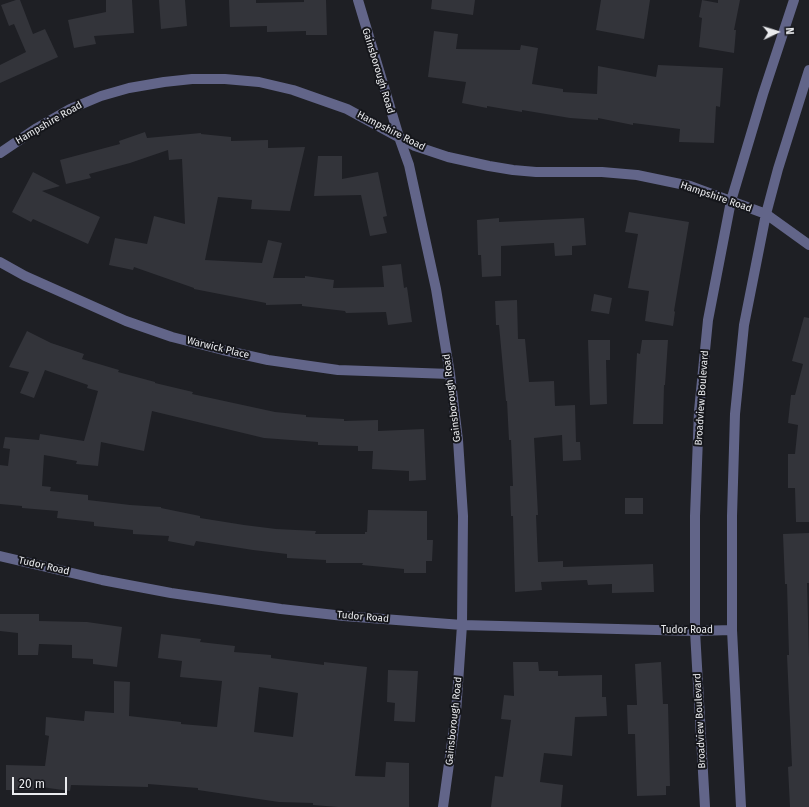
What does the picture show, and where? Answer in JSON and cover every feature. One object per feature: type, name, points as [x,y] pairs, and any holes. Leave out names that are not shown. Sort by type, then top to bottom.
[{"type":"street","name":"Gainsborough Road","points":[[358,0],[399,137],[409,165],[436,289],[450,374],[458,440],[463,516],[462,625],[456,713],[443,807]]},
{"type":"street","name":"Broadview Boulevard","points":[[705,807],[695,631],[695,516],[699,411],[708,320],[730,201],[794,0]]},
{"type":"street","points":[[742,807],[732,630],[732,516],[735,414],[744,325],[766,214],[780,162],[809,70]]},
{"type":"street","name":"Hampshire Road","points":[[0,154],[37,128],[70,109],[101,96],[129,88],[192,79],[225,79],[259,82],[293,90],[347,109],[415,146],[448,157],[489,166],[536,172],[602,172],[637,175],[690,186],[766,214],[809,245]]},
{"type":"street","name":"Warwick Place","points":[[0,262],[25,276],[126,321],[172,337],[223,350],[268,360],[338,370],[450,374]]},
{"type":"street","name":"Tudor Road","points":[[0,556],[102,580],[171,593],[281,609],[344,616],[462,625],[695,631],[732,630]]},
{"type":"building","points":[[20,0],[33,34],[45,29],[58,57],[0,83],[0,65],[26,52],[14,24],[9,26],[1,5]]},
{"type":"building","points":[[106,0],[132,0],[134,33],[94,36],[96,44],[74,48],[68,20],[106,12]]},
{"type":"building","points":[[159,0],[185,0],[187,26],[161,29]]},
{"type":"building","points":[[229,0],[256,0],[256,3],[326,0],[327,35],[306,35],[306,31],[267,32],[267,26],[230,27]]},
{"type":"building","points":[[432,0],[475,0],[473,15],[431,9]]},
{"type":"building","points":[[601,0],[650,0],[644,39],[596,30]]},
{"type":"building","points":[[702,0],[718,3],[718,0],[740,0],[734,30],[736,30],[734,53],[699,47],[702,18],[699,17]]},
{"type":"building","points":[[434,31],[458,34],[456,49],[520,50],[521,45],[538,48],[532,84],[563,89],[563,92],[597,94],[598,66],[656,77],[658,65],[723,68],[720,107],[716,106],[714,143],[679,142],[680,129],[633,123],[633,125],[598,118],[598,120],[570,118],[522,110],[522,112],[487,106],[487,108],[462,103],[466,82],[428,77]]},
{"type":"building","points":[[145,132],[147,138],[201,133],[231,137],[231,141],[268,140],[268,148],[305,147],[290,211],[251,209],[252,200],[218,197],[205,260],[262,263],[268,240],[282,243],[273,278],[305,278],[305,276],[334,280],[333,288],[384,287],[382,266],[401,264],[404,288],[407,287],[412,322],[388,325],[386,312],[346,313],[345,311],[302,306],[302,304],[266,305],[266,303],[194,289],[134,267],[133,270],[109,265],[115,238],[147,244],[154,216],[185,224],[182,159],[169,160],[168,150],[130,163],[89,174],[91,178],[66,184],[60,160],[120,144],[119,141]]},
{"type":"building","points":[[318,156],[342,156],[342,179],[378,172],[387,216],[383,217],[387,233],[370,236],[361,195],[314,196]]},
{"type":"building","points":[[33,172],[60,186],[42,191],[100,217],[88,244],[33,219],[31,222],[12,212]]},
{"type":"building","points":[[629,212],[689,222],[674,311],[673,326],[645,321],[649,291],[628,288],[638,234],[625,232]]},
{"type":"building","points":[[499,218],[499,222],[584,218],[586,245],[572,246],[572,255],[555,256],[554,243],[501,246],[501,276],[482,277],[481,255],[478,255],[477,220]]},
{"type":"building","points":[[594,294],[612,298],[609,314],[591,311]]},
{"type":"building","points":[[517,300],[518,339],[525,339],[529,382],[554,381],[555,406],[575,405],[576,442],[580,442],[581,460],[563,461],[562,435],[534,438],[538,515],[536,515],[538,562],[563,561],[563,567],[653,564],[654,592],[612,593],[612,584],[588,585],[587,580],[541,582],[542,590],[515,592],[513,516],[511,516],[510,486],[513,486],[511,440],[509,440],[507,401],[499,325],[496,325],[495,301]]},
{"type":"building","points":[[804,317],[809,318],[809,522],[796,522],[795,488],[788,488],[788,454],[795,454],[798,425],[788,423],[791,395],[795,395],[803,364],[792,361]]},
{"type":"building","points":[[27,331],[51,343],[84,354],[82,359],[155,383],[193,392],[192,394],[275,412],[306,415],[306,417],[344,419],[344,421],[378,420],[378,431],[424,429],[426,480],[409,481],[409,471],[372,469],[373,451],[358,451],[358,446],[318,445],[318,442],[264,438],[152,411],[144,451],[101,442],[98,466],[76,464],[77,461],[44,455],[42,486],[51,487],[50,491],[88,495],[88,500],[161,507],[200,516],[200,518],[244,525],[276,529],[316,531],[315,534],[365,534],[365,532],[367,532],[368,510],[427,511],[427,540],[433,540],[432,561],[426,561],[426,573],[404,573],[404,569],[362,565],[363,563],[326,563],[326,560],[287,558],[287,554],[196,541],[194,546],[168,541],[169,536],[133,534],[133,530],[94,526],[94,522],[57,518],[58,511],[22,508],[22,506],[0,504],[0,465],[8,466],[10,449],[3,448],[5,437],[39,440],[40,434],[84,441],[98,391],[87,388],[88,385],[45,370],[34,398],[20,393],[29,372],[9,367]]},
{"type":"building","points":[[588,340],[610,340],[610,360],[606,360],[607,404],[590,405]]},
{"type":"building","points":[[642,340],[668,340],[664,385],[663,424],[633,424],[637,353],[640,354]]},
{"type":"building","points":[[625,498],[643,498],[643,514],[625,514]]},
{"type":"building","points":[[809,533],[809,583],[807,583],[809,657],[809,807],[790,807],[788,767],[792,766],[787,655],[789,655],[787,584],[785,584],[783,534]]},
{"type":"building","points":[[0,614],[39,614],[39,621],[87,622],[122,627],[117,667],[93,664],[93,659],[72,658],[72,645],[39,644],[38,655],[18,655],[18,633],[0,631]]},
{"type":"building","points":[[161,634],[201,639],[200,642],[235,646],[234,652],[271,655],[271,658],[324,665],[324,662],[367,667],[355,776],[385,777],[386,762],[409,763],[409,807],[338,807],[313,805],[313,803],[279,802],[198,790],[198,788],[148,784],[148,787],[71,785],[70,791],[34,786],[34,790],[6,790],[6,765],[45,766],[49,736],[45,735],[46,717],[84,721],[85,711],[114,713],[114,681],[130,682],[129,716],[181,722],[181,724],[217,727],[222,681],[180,677],[182,661],[158,658]],"holes":[[[259,687],[298,693],[293,737],[254,732]]]},
{"type":"building","points":[[513,662],[538,662],[539,671],[558,671],[558,676],[602,675],[602,697],[606,697],[607,716],[575,717],[572,756],[544,753],[540,782],[563,785],[561,807],[491,807],[495,776],[503,777],[511,720],[501,719],[504,695],[514,696]]},
{"type":"building","points":[[661,662],[663,704],[668,704],[670,786],[666,786],[666,795],[637,796],[635,734],[628,734],[627,705],[637,705],[635,664]]},
{"type":"building","points":[[388,670],[418,671],[415,722],[394,721],[395,703],[387,702]]}]
